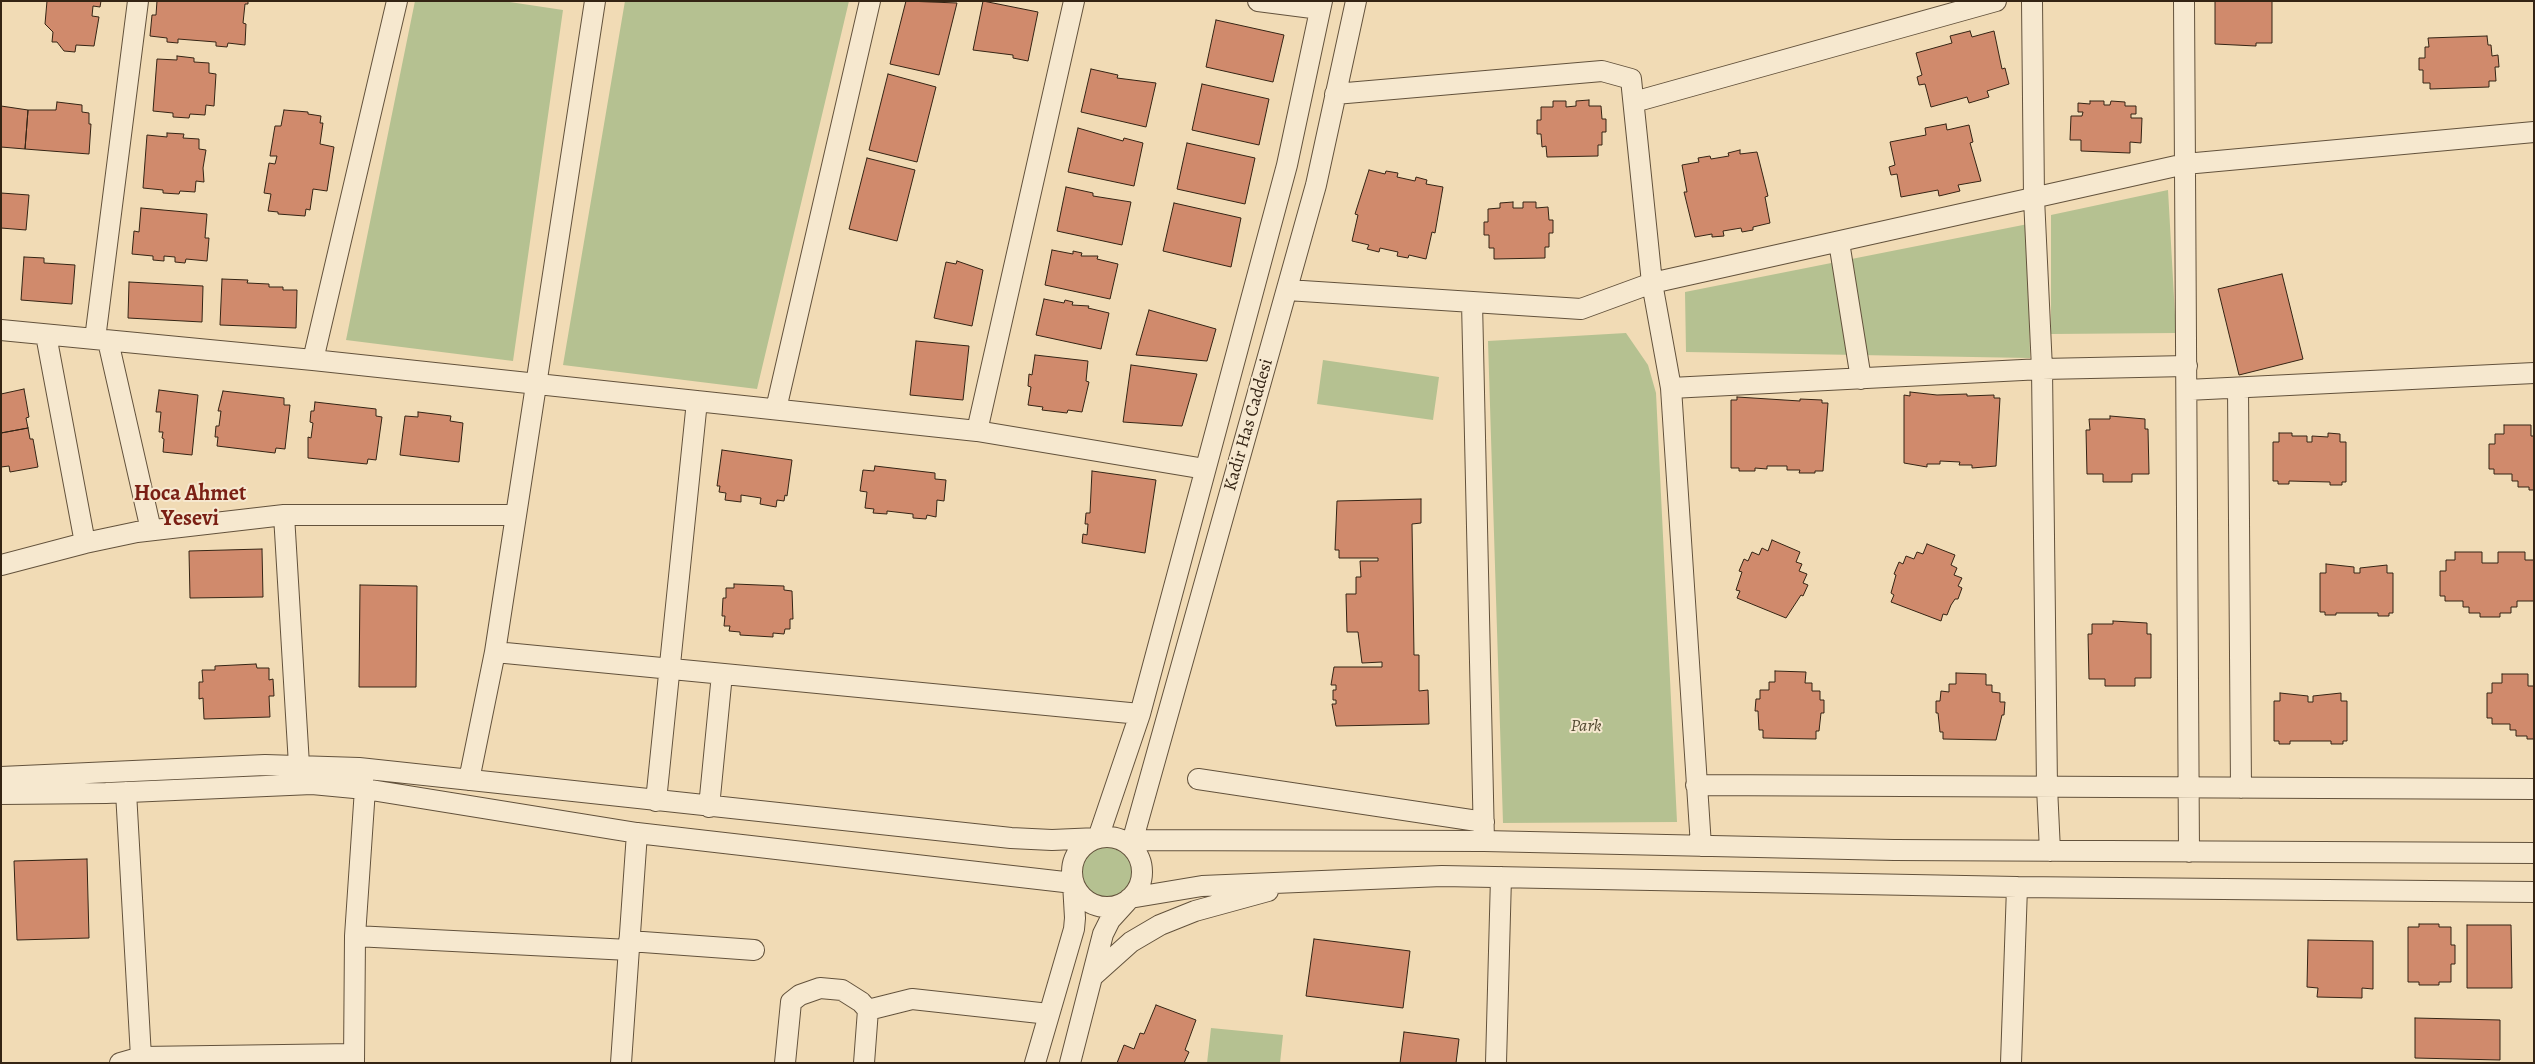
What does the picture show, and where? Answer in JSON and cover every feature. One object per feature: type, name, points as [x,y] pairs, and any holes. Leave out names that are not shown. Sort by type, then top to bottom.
[{"type":"street","points":[[138,1],[102,340],[151,530]]},
{"type":"street","points":[[313,360],[397,1]]},
{"type":"street","points":[[469,780],[495,652],[515,515],[538,384],[595,1]]},
{"type":"street","points":[[776,409],[870,1]]},
{"type":"street","points":[[977,431],[1074,1]]},
{"type":"street","points":[[1258,1],[1321,5]]},
{"type":"street","name":"Kadir Has Caddesi","points":[[1128,842],[1316,185],[1356,1]]},
{"type":"street","points":[[1634,102],[1996,1]]},
{"type":"street","points":[[2032,1],[2034,198],[2042,369],[2047,787],[2050,851]]},
{"type":"street","points":[[2184,1],[2189,852]]},
{"type":"street","name":"Kadir Has Caddesi","points":[[1098,838],[1140,714],[1204,469],[1287,165],[1321,5]]},
{"type":"street","points":[[1335,94],[1602,71],[1631,79],[1652,283],[1671,388],[1701,846]]},
{"type":"street","points":[[1286,290],[1581,309],[1652,283],[2185,164],[2534,132]]},
{"type":"street","points":[[1839,242],[1861,379]]},
{"type":"street","points":[[1472,302],[1484,832]]},
{"type":"street","points":[[1,330],[313,360],[977,431],[1204,469]]},
{"type":"street","points":[[46,335],[85,543]]},
{"type":"street","points":[[1671,388],[2042,369],[2187,366]]},
{"type":"street","points":[[2187,390],[2534,373]]},
{"type":"street","points":[[2238,388],[2241,788]]},
{"type":"street","points":[[656,801],[697,401]]},
{"type":"street","points":[[1,565],[85,543],[151,530],[284,515],[515,515]]},
{"type":"street","points":[[284,515],[299,765]]},
{"type":"street","points":[[495,652],[1140,714]]},
{"type":"street","points":[[709,807],[722,674]]},
{"type":"street","points":[[1,778],[299,765],[359,768],[709,807],[1011,838],[1052,840],[1110,837],[1128,842],[1484,832],[1701,846],[2050,851],[2534,853]]},
{"type":"street","points":[[120,1063],[141,1057],[354,1058],[355,936],[365,789],[359,768]]},
{"type":"street","points":[[1198,779],[1484,832]]},
{"type":"street","points":[[1,794],[126,792],[312,784],[365,789],[637,833],[1073,883],[1088,901],[1098,905],[1115,905],[1130,898],[1202,886],[1442,876],[2017,887],[2534,892]]},
{"type":"street","points":[[1696,785],[2534,789]]},
{"type":"street","points":[[126,792],[141,1057]]},
{"type":"street","points":[[621,1063],[637,833]]},
{"type":"street","points":[[1036,1063],[1074,929],[1073,862],[1087,843],[1098,838]]},
{"type":"street","points":[[1070,1063],[1103,934],[1110,920],[1130,898],[1141,879],[1142,867],[1138,856],[1128,842]]},
{"type":"street","points":[[1496,1063],[1501,877]]},
{"type":"street","points":[[1092,976],[1131,942],[1173,918],[1217,904],[1317,880]]},
{"type":"street","points":[[2011,1063],[2017,887]]},
{"type":"street","points":[[355,936],[754,950]]},
{"type":"street","points":[[785,1063],[791,1002],[800,995],[820,988],[842,990],[861,1002],[868,1010],[864,1063]]},
{"type":"street","points":[[868,1010],[912,999],[1050,1014]]},
{"type":"green space","points":[[415,1],[503,1],[563,10],[513,361],[346,340]]},
{"type":"green space","points":[[625,1],[849,1],[757,389],[563,365]]},
{"type":"green space","points":[[2168,190],[2176,333],[2051,334],[2051,215]]},
{"type":"green space","points":[[2028,224],[2030,358],[1686,352],[1685,292]]},
{"type":"green space","name":"Park","points":[[1626,333],[1648,365],[1656,393],[1677,822],[1503,823],[1488,341]]},
{"type":"green space","points":[[1323,360],[1439,377],[1433,420],[1317,404]]},
{"type":"green space","points":[[1107,845],[1117,847],[1125,853],[1131,861],[1133,871],[1131,881],[1125,889],[1117,895],[1107,897],[1097,895],[1089,889],[1083,881],[1081,871],[1083,861],[1089,853],[1097,847]]},
{"type":"green space","points":[[1211,1028],[1283,1035],[1280,1063],[1207,1063]]},
{"type":"building","points":[[47,1],[101,1],[100,7],[93,6],[92,16],[99,17],[94,46],[76,45],[75,52],[64,51],[57,42],[52,42],[53,32],[45,24]]},
{"type":"building","points":[[157,1],[248,1],[248,4],[245,4],[243,23],[246,24],[245,45],[228,43],[227,47],[216,46],[216,42],[178,39],[178,43],[167,42],[167,38],[150,36],[152,15],[156,15]]},
{"type":"building","points":[[906,1],[957,3],[939,75],[890,64]]},
{"type":"building","points":[[983,1],[1038,12],[1028,61],[1013,58],[1013,55],[973,50]]},
{"type":"building","points":[[2215,1],[2272,1],[2272,43],[2256,43],[2256,46],[2215,44]]},
{"type":"building","points":[[1216,20],[1284,35],[1273,82],[1206,67]]},
{"type":"building","points":[[1970,31],[1972,37],[1994,31],[2002,69],[2005,68],[2009,84],[1987,91],[1989,97],[1969,103],[1967,97],[1931,107],[1925,84],[1919,85],[1917,77],[1922,75],[1916,53],[1952,43],[1950,36]]},
{"type":"building","points":[[2487,36],[2488,45],[2491,45],[2492,56],[2498,55],[2499,67],[2495,67],[2496,81],[2489,81],[2489,87],[2430,89],[2430,83],[2423,83],[2423,70],[2419,70],[2419,58],[2425,58],[2425,47],[2429,47],[2428,38]]},
{"type":"building","points":[[177,56],[194,58],[194,62],[209,63],[209,73],[216,74],[214,106],[206,105],[205,115],[190,114],[189,118],[173,117],[173,113],[153,111],[157,59],[177,60]]},
{"type":"building","points":[[1091,69],[1118,75],[1117,78],[1156,83],[1146,127],[1081,112]]},
{"type":"building","points":[[888,74],[936,87],[917,162],[869,150]]},
{"type":"building","points":[[1202,84],[1269,99],[1259,145],[1192,130]]},
{"type":"building","points":[[1589,100],[1589,106],[1601,106],[1602,119],[1606,119],[1606,132],[1602,132],[1602,145],[1598,145],[1598,156],[1547,157],[1546,146],[1542,147],[1541,134],[1537,134],[1537,120],[1541,120],[1541,107],[1553,107],[1553,101],[1566,101],[1566,107],[1576,106],[1576,101]]},
{"type":"building","points":[[2090,101],[2104,101],[2104,105],[2110,105],[2111,101],[2125,102],[2125,106],[2136,106],[2136,114],[2131,114],[2131,118],[2142,118],[2141,143],[2130,142],[2130,153],[2081,151],[2081,140],[2070,140],[2071,116],[2082,116],[2083,112],[2078,112],[2078,103],[2090,104]]},
{"type":"building","points":[[57,102],[82,105],[82,112],[89,113],[89,124],[91,124],[89,154],[25,149],[28,110],[56,110]]},
{"type":"building","points":[[1,106],[28,110],[25,149],[1,147]]},
{"type":"building","points":[[284,110],[308,112],[308,114],[321,116],[320,123],[323,123],[320,144],[334,147],[327,191],[313,189],[310,210],[306,209],[305,216],[278,214],[278,212],[268,211],[271,194],[264,193],[269,163],[275,164],[277,156],[270,156],[275,126],[281,126]]},
{"type":"building","points":[[1946,124],[1947,130],[1969,125],[1973,142],[1970,143],[1981,181],[1958,185],[1960,191],[1939,196],[1938,190],[1901,197],[1897,174],[1891,175],[1889,167],[1895,165],[1890,142],[1926,135],[1925,128]]},
{"type":"building","points":[[1078,128],[1123,141],[1124,138],[1143,143],[1134,186],[1068,172]]},
{"type":"building","points":[[167,133],[184,134],[183,138],[199,139],[199,149],[206,150],[203,168],[204,182],[196,181],[195,192],[163,193],[163,190],[143,188],[147,135],[167,137]]},
{"type":"building","points":[[1187,143],[1255,158],[1245,204],[1177,189]]},
{"type":"building","points":[[1740,150],[1740,154],[1757,152],[1768,196],[1765,197],[1770,223],[1742,232],[1741,228],[1723,231],[1724,236],[1712,237],[1712,234],[1695,237],[1684,192],[1687,192],[1682,165],[1699,162],[1698,158],[1710,156],[1711,159],[1729,156],[1728,153]]},
{"type":"building","points":[[867,158],[915,170],[897,241],[849,229]]},
{"type":"building","points":[[1369,170],[1385,174],[1386,171],[1398,173],[1397,177],[1415,181],[1416,177],[1427,180],[1426,184],[1443,187],[1435,233],[1432,232],[1426,259],[1409,255],[1408,258],[1397,256],[1398,252],[1380,248],[1379,252],[1367,249],[1369,245],[1352,241],[1358,215],[1355,214]]},
{"type":"building","points":[[1066,187],[1093,193],[1093,196],[1131,202],[1122,245],[1057,231]]},
{"type":"building","points":[[1,193],[29,195],[26,230],[1,228]]},
{"type":"building","points":[[1513,202],[1513,208],[1523,208],[1523,202],[1536,202],[1536,208],[1548,207],[1549,220],[1553,220],[1553,233],[1549,233],[1549,247],[1545,247],[1545,258],[1494,259],[1494,248],[1489,248],[1489,235],[1484,235],[1484,222],[1488,222],[1488,209],[1500,208],[1500,203]]},
{"type":"building","points":[[1174,203],[1241,218],[1231,267],[1163,251]]},
{"type":"building","points":[[141,208],[207,214],[205,238],[209,238],[207,261],[186,259],[185,263],[175,262],[175,257],[164,256],[164,261],[153,260],[153,256],[132,254],[134,231],[139,232]]},
{"type":"building","points":[[1052,250],[1073,254],[1073,251],[1082,253],[1081,256],[1098,256],[1097,259],[1118,264],[1110,299],[1045,285]]},
{"type":"building","points":[[24,257],[44,258],[44,263],[75,265],[72,304],[21,300]]},
{"type":"building","points":[[957,261],[983,270],[972,326],[934,318],[946,262],[956,264]]},
{"type":"building","points":[[2282,274],[2303,359],[2239,375],[2218,289]]},
{"type":"building","points":[[222,279],[248,280],[247,283],[269,284],[269,287],[283,287],[283,290],[297,290],[296,328],[220,325]]},
{"type":"building","points":[[129,282],[203,286],[202,322],[128,318]]},
{"type":"building","points":[[1044,299],[1064,303],[1065,300],[1073,302],[1072,305],[1089,306],[1088,308],[1109,313],[1101,349],[1036,335]]},
{"type":"building","points":[[1149,310],[1216,329],[1207,361],[1136,355]]},
{"type":"building","points":[[916,341],[969,346],[963,400],[910,395]]},
{"type":"building","points":[[1035,355],[1088,361],[1086,381],[1089,382],[1082,412],[1068,410],[1067,413],[1042,410],[1043,407],[1028,405],[1031,387],[1028,386],[1029,374],[1032,375]]},
{"type":"building","points":[[1131,365],[1197,374],[1182,426],[1123,422]]},
{"type":"building","points":[[24,389],[29,417],[26,418],[28,428],[1,433],[1,394]]},
{"type":"building","points":[[159,390],[198,395],[192,455],[163,452],[163,432],[159,432],[161,412],[156,412]]},
{"type":"building","points":[[223,391],[284,398],[284,405],[290,405],[285,449],[276,448],[275,453],[217,446],[218,437],[215,437],[216,426],[219,426],[221,411],[218,411]]},
{"type":"building","points":[[1910,392],[1937,395],[1994,395],[1994,398],[2000,398],[1996,466],[1972,468],[1972,465],[1959,465],[1960,462],[1940,461],[1940,464],[1927,464],[1927,467],[1904,463],[1904,395],[1910,396]]},
{"type":"building","points":[[1737,397],[1800,401],[1800,399],[1822,400],[1822,403],[1828,403],[1823,471],[1799,473],[1800,470],[1787,470],[1787,466],[1767,466],[1767,469],[1755,468],[1755,471],[1739,471],[1739,468],[1731,468],[1731,400],[1737,400]]},
{"type":"building","points":[[315,402],[376,409],[376,416],[382,417],[376,460],[368,459],[367,464],[308,458],[308,437],[311,438],[313,423],[310,422],[311,411],[314,411]]},
{"type":"building","points":[[418,412],[451,416],[450,421],[463,423],[459,462],[400,455],[405,416],[418,417]]},
{"type":"building","points":[[2110,416],[2145,419],[2145,429],[2148,429],[2149,474],[2132,474],[2132,482],[2103,482],[2103,474],[2087,474],[2086,430],[2090,430],[2089,419],[2110,419]]},
{"type":"building","points":[[2504,425],[2531,425],[2531,436],[2534,436],[2534,490],[2529,490],[2529,487],[2518,487],[2518,481],[2512,481],[2512,474],[2494,474],[2494,469],[2489,469],[2489,444],[2495,444],[2495,434],[2504,434]]},
{"type":"building","points":[[28,428],[30,439],[33,439],[38,467],[10,472],[9,466],[1,467],[1,433]]},
{"type":"building","points":[[2279,433],[2292,433],[2292,436],[2307,436],[2307,442],[2312,442],[2312,436],[2328,437],[2328,433],[2340,434],[2340,442],[2346,442],[2346,482],[2342,482],[2342,485],[2330,485],[2330,482],[2289,481],[2289,484],[2278,484],[2278,481],[2273,481],[2273,442],[2279,442]]},
{"type":"building","points":[[722,450],[792,460],[787,496],[785,495],[784,501],[777,500],[776,507],[760,504],[761,498],[741,495],[741,502],[725,500],[726,493],[719,492],[720,486],[717,486]]},
{"type":"building","points":[[875,466],[935,473],[935,479],[946,480],[944,501],[937,500],[936,517],[927,515],[926,519],[913,518],[913,514],[887,511],[887,514],[873,513],[874,509],[865,508],[867,492],[860,491],[863,470],[874,471]]},
{"type":"building","points":[[1092,471],[1156,480],[1145,553],[1082,543],[1083,534],[1087,535],[1088,524],[1085,524],[1086,513],[1090,513]]},
{"type":"building","points":[[1421,499],[1421,523],[1412,524],[1414,655],[1419,655],[1419,691],[1428,690],[1429,724],[1336,726],[1332,704],[1336,704],[1336,700],[1333,700],[1333,690],[1336,690],[1336,685],[1331,685],[1334,667],[1382,667],[1382,662],[1362,663],[1358,632],[1347,632],[1346,594],[1356,594],[1356,577],[1361,577],[1360,561],[1378,561],[1378,558],[1339,558],[1339,550],[1335,550],[1337,501]]},
{"type":"building","points":[[1772,540],[1800,552],[1796,562],[1802,564],[1799,571],[1807,574],[1803,583],[1808,585],[1803,596],[1801,595],[1786,618],[1737,598],[1740,591],[1736,590],[1742,572],[1739,571],[1744,559],[1748,561],[1752,552],[1759,555],[1762,548],[1768,551]]},
{"type":"building","points":[[1927,544],[1955,555],[1951,565],[1957,568],[1954,575],[1962,578],[1958,586],[1962,588],[1958,599],[1955,599],[1947,615],[1943,614],[1941,621],[1891,602],[1894,595],[1891,593],[1896,575],[1894,574],[1899,562],[1903,564],[1906,556],[1914,559],[1917,552],[1923,554]]},
{"type":"building","points":[[262,549],[263,597],[190,598],[189,551]]},
{"type":"building","points":[[2455,552],[2482,552],[2482,563],[2498,563],[2498,552],[2525,552],[2525,560],[2534,560],[2534,601],[2517,601],[2517,607],[2511,607],[2511,613],[2500,613],[2500,617],[2480,617],[2480,613],[2469,613],[2469,607],[2463,607],[2463,601],[2445,601],[2445,596],[2440,596],[2440,571],[2446,571],[2446,560],[2455,560]]},
{"type":"building","points":[[2326,564],[2354,567],[2354,573],[2360,573],[2360,568],[2387,565],[2387,573],[2393,573],[2393,613],[2389,613],[2389,616],[2378,616],[2378,613],[2336,613],[2336,615],[2325,615],[2325,612],[2320,612],[2320,573],[2326,573]]},
{"type":"building","points":[[734,584],[784,586],[784,590],[792,591],[793,619],[790,619],[790,629],[785,629],[784,634],[773,633],[773,637],[740,635],[740,632],[729,631],[730,626],[724,626],[725,616],[722,616],[723,598],[726,598],[726,588],[734,588]]},
{"type":"building","points":[[360,585],[417,586],[416,687],[359,687]]},
{"type":"building","points":[[2113,621],[2147,623],[2147,634],[2151,634],[2151,678],[2135,678],[2135,686],[2105,686],[2105,679],[2089,679],[2088,634],[2092,634],[2092,624],[2113,624]]},
{"type":"building","points":[[256,664],[257,668],[269,668],[269,680],[273,679],[274,696],[269,696],[270,717],[204,719],[203,698],[199,699],[199,682],[203,682],[202,670],[215,670],[215,666]]},
{"type":"building","points":[[1775,671],[1806,672],[1805,683],[1812,683],[1812,691],[1820,691],[1820,700],[1824,700],[1824,713],[1821,713],[1819,731],[1816,731],[1816,739],[1763,738],[1763,730],[1759,730],[1758,711],[1755,711],[1756,699],[1760,699],[1760,690],[1769,690],[1769,682],[1775,682]]},
{"type":"building","points":[[1956,673],[1986,674],[1986,685],[1992,685],[1992,692],[2000,693],[2000,702],[2005,702],[2004,715],[2002,715],[1996,740],[1943,739],[1943,732],[1940,732],[1938,713],[1936,713],[1936,701],[1940,701],[1941,691],[1949,692],[1949,684],[1956,684]]},
{"type":"building","points":[[2502,674],[2528,674],[2528,686],[2534,686],[2534,739],[2527,739],[2527,736],[2516,736],[2516,730],[2510,730],[2510,724],[2492,724],[2492,718],[2487,718],[2487,693],[2492,693],[2492,683],[2502,683]]},
{"type":"building","points":[[2280,693],[2308,696],[2308,702],[2313,702],[2313,696],[2341,693],[2341,701],[2347,701],[2347,741],[2343,741],[2343,744],[2331,744],[2331,741],[2290,741],[2290,744],[2279,744],[2279,741],[2274,741],[2274,701],[2280,701]]},
{"type":"building","points":[[87,859],[89,938],[17,940],[14,861]]},
{"type":"building","points":[[2419,924],[2439,924],[2439,927],[2451,927],[2451,945],[2455,945],[2455,964],[2451,964],[2451,982],[2439,982],[2439,985],[2419,985],[2419,982],[2408,982],[2408,927],[2419,927]]},
{"type":"building","points":[[2467,925],[2511,925],[2512,988],[2467,988]]},
{"type":"building","points":[[1314,939],[1410,951],[1403,1008],[1306,996]]},
{"type":"building","points":[[2308,940],[2373,941],[2373,989],[2362,988],[2362,998],[2317,997],[2318,988],[2307,987]]},
{"type":"building","points":[[1156,1005],[1196,1020],[1185,1050],[1189,1052],[1184,1063],[1117,1063],[1124,1045],[1134,1049],[1140,1033],[1144,1034]]},
{"type":"building","points":[[2415,1018],[2500,1020],[2500,1060],[2415,1058]]},
{"type":"building","points":[[1404,1032],[1459,1039],[1456,1063],[1400,1063]]},
{"type":"district","name":"Hoca Ahmet Yesevi","points":[[190,508]]}]
